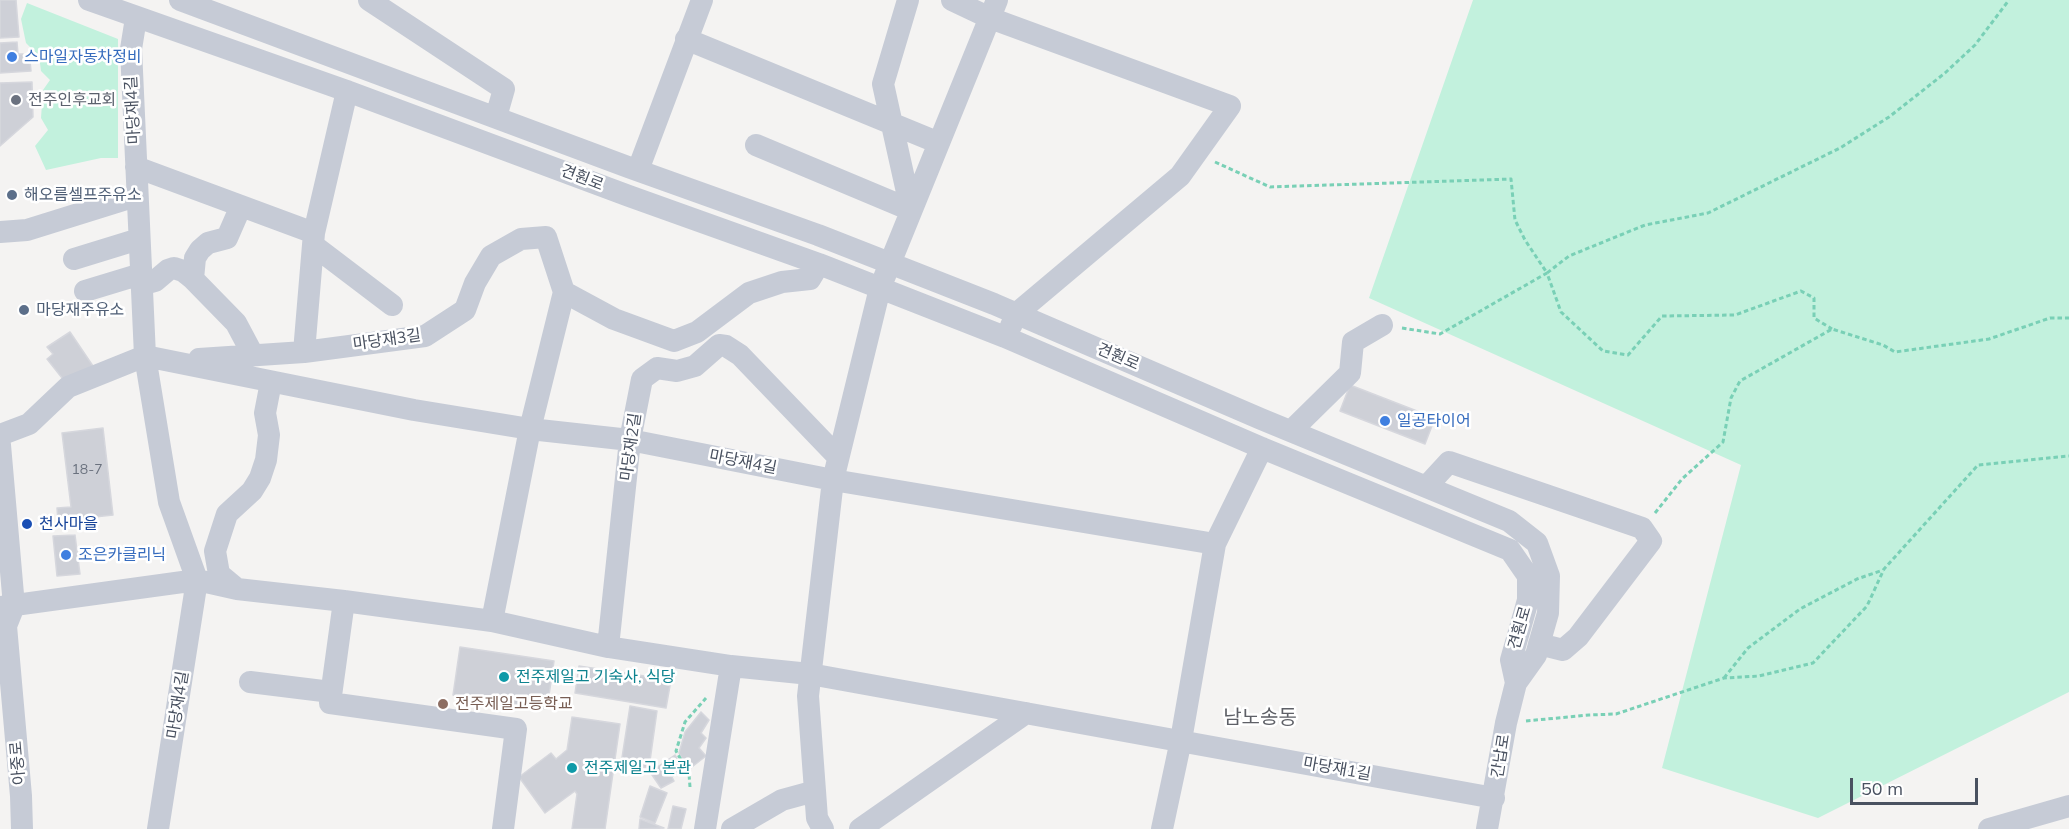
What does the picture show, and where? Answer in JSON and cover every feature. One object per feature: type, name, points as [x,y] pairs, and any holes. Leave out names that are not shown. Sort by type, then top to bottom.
[{"type":"street","name":"견훤로","points":[[89,0],[347,91],[819,264],[1005,337],[1262,448],[1510,550],[1528,576],[1528,600],[1511,660],[1516,683]]},
{"type":"street","name":"견훤로","points":[[180,0],[818,235],[1016,314],[1509,521],[1537,543],[1549,576],[1548,613],[1536,655],[1516,683]]},
{"type":"street","points":[[369,0],[504,88],[496,117]]},
{"type":"street","points":[[638,170],[702,0]]},
{"type":"street","points":[[908,0],[883,84],[911,210]]},
{"type":"street","points":[[952,0],[993,9],[1230,106],[1180,176],[1016,314],[1005,337]]},
{"type":"street","points":[[823,829],[817,818],[808,696],[833,480],[880,288],[993,9]]},
{"type":"street","name":"마당재4길","points":[[136,18],[130,49],[146,356],[169,502],[197,580],[158,829]]},
{"type":"street","points":[[686,39],[939,143]]},
{"type":"street","points":[[177,361],[304,352],[313,239],[347,91]]},
{"type":"street","points":[[756,145],[911,210]]},
{"type":"street","name":"마당재4길","points":[[136,167],[241,206],[313,239],[392,305]]},
{"type":"street","points":[[0,232],[27,230],[136,196]]},
{"type":"street","points":[[194,279],[195,258],[200,250],[208,243],[227,238],[241,206]]},
{"type":"street","name":"마당재3길","points":[[304,352],[425,336],[465,310],[475,283],[491,256],[521,239],[546,237],[564,292]]},
{"type":"street","points":[[74,259],[139,239]]},
{"type":"street","points":[[492,621],[530,429],[564,292],[614,320],[674,341],[697,332],[749,293],[782,282],[810,279],[819,264]]},
{"type":"street","points":[[85,291],[141,279],[155,281],[174,268],[183,271],[194,279],[236,323],[253,355]]},
{"type":"street","points":[[1291,431],[1350,373],[1353,342],[1382,324]]},
{"type":"street","name":"마당재2길","points":[[608,647],[630,440],[642,379],[657,368],[676,371],[695,366],[719,345],[726,346],[740,355],[838,457]]},
{"type":"street","name":"마당재4길","points":[[146,356],[414,410],[530,429],[630,440],[833,480],[1215,544]]},
{"type":"street","points":[[0,435],[29,424],[68,387],[146,356]]},
{"type":"street","points":[[237,589],[219,574],[215,551],[227,513],[252,491],[260,478],[266,460],[269,435],[265,413],[272,382]]},
{"type":"street","name":"아중로","points":[[0,445],[5,614],[22,829]]},
{"type":"street","points":[[1162,829],[1181,740],[1215,544],[1262,448]]},
{"type":"street","points":[[1426,487],[1449,462],[1642,528],[1651,541],[1578,637],[1563,650],[1539,644]]},
{"type":"street","points":[[5,614],[197,580],[237,589],[492,621],[608,647],[731,666],[810,674],[1026,714]]},
{"type":"street","points":[[344,601],[330,703],[516,729],[503,829]]},
{"type":"street","points":[[705,829],[731,666]]},
{"type":"street","points":[[250,682],[331,692]]},
{"type":"street","name":"간납로","points":[[1487,829],[1506,723],[1516,683]]},
{"type":"street","points":[[860,829],[1026,714]]},
{"type":"street","name":"마당재1길","points":[[1026,714],[1494,798]]},
{"type":"street","points":[[732,829],[782,800],[815,791]]},
{"type":"street","points":[[1989,829],[2069,806]]},
{"type":"path","points":[[1382,324],[1440,334],[1547,273],[1569,256],[1645,225],[1708,213],[1840,148],[1889,117],[1945,73],[1975,45],[2009,0]]},
{"type":"path","points":[[1197,153],[1270,187],[1511,179],[1515,220],[1547,273],[1561,312],[1603,351],[1628,355],[1662,316],[1735,315],[1801,291],[1814,298],[1814,318],[1832,329],[1883,345],[1895,352],[1989,339],[2050,318],[2069,318]]},
{"type":"path","points":[[1642,528],[1682,479],[1723,442],[1731,398],[1740,381],[1832,329]]},
{"type":"path","points":[[1506,723],[1616,714],[1724,678],[1759,676],[1813,663],[1867,606],[1884,569],[1978,465],[2069,456]]},
{"type":"path","points":[[1724,678],[1748,648],[1800,609],[1857,579],[1884,569]]},
{"type":"path","points":[[691,792],[689,774],[676,751],[685,722],[705,698],[725,702]]},
{"type":"green space","points":[[1473,0],[2069,0],[2069,692],[1818,818],[1662,768],[1741,465],[1369,298]]},
{"type":"green space","points":[[27,3],[118,39],[118,158],[101,158],[46,170],[35,146],[48,130],[41,118],[43,90],[50,80],[41,71],[39,56],[26,43],[21,19]]},
{"type":"building","points":[[0,0],[16,0],[19,37],[0,38]]},
{"type":"building","name":"스마일자동차정비","points":[[17,42],[18,54],[23,54],[23,61],[30,61],[31,71],[0,73],[0,43]]},
{"type":"building","name":"전주인후교회","points":[[32,82],[33,117],[0,146],[0,83]]},
{"type":"building","points":[[70,332],[95,369],[66,383],[47,359],[53,354],[47,347]]},
{"type":"building","points":[[1350,385],[1435,418],[1425,444],[1340,411]]},
{"type":"building","points":[[103,428],[113,515],[58,521],[57,508],[71,507],[62,433]]},
{"type":"building","name":"조은카클리닉","points":[[75,535],[80,574],[57,576],[53,536]]},
{"type":"building","name":"전주제일고 기숙사, 식당","points":[[460,647],[554,661],[547,709],[453,695]]},
{"type":"building","points":[[579,666],[671,680],[666,708],[575,693]]},
{"type":"building","points":[[630,706],[657,711],[649,768],[621,764]]},
{"type":"building","points":[[701,712],[709,720],[701,733],[706,738],[699,748],[706,756],[688,770],[679,753],[685,732]]},
{"type":"building","name":"전주제일고 본관","points":[[572,717],[620,724],[605,829],[572,829],[577,794],[575,791],[545,813],[519,777],[551,753],[556,759],[567,750]]},
{"type":"building","points":[[675,755],[681,765],[676,769],[678,773],[672,777],[674,781],[661,788],[650,772]]},
{"type":"building","points":[[650,786],[667,793],[655,823],[640,817]]},
{"type":"building","points":[[673,806],[686,809],[681,829],[668,829]]},
{"type":"building","points":[[640,819],[664,828],[639,829]]},
{"type":"place","name":"스마일자동차정비","points":[[12,57]]},
{"type":"place","name":"전주인후교회","points":[[16,100]]},
{"type":"place","name":"해오름셀프주유소","points":[[12,195]]},
{"type":"place","name":"마당재주유소","points":[[24,310]]},
{"type":"place","name":"일공타이어","points":[[1385,421]]},
{"type":"place","name":"천사마을","points":[[27,524]]},
{"type":"place","name":"조은카클리닉","points":[[66,555]]},
{"type":"place","name":"전주제일고 기숙사, 식당","points":[[504,677]]},
{"type":"place","name":"전주제일고등학교","points":[[443,704]]},
{"type":"place","name":"전주제일고 본관","points":[[572,768]]},
{"type":"district","name":"남노송동","points":[[1260,718]]}]
